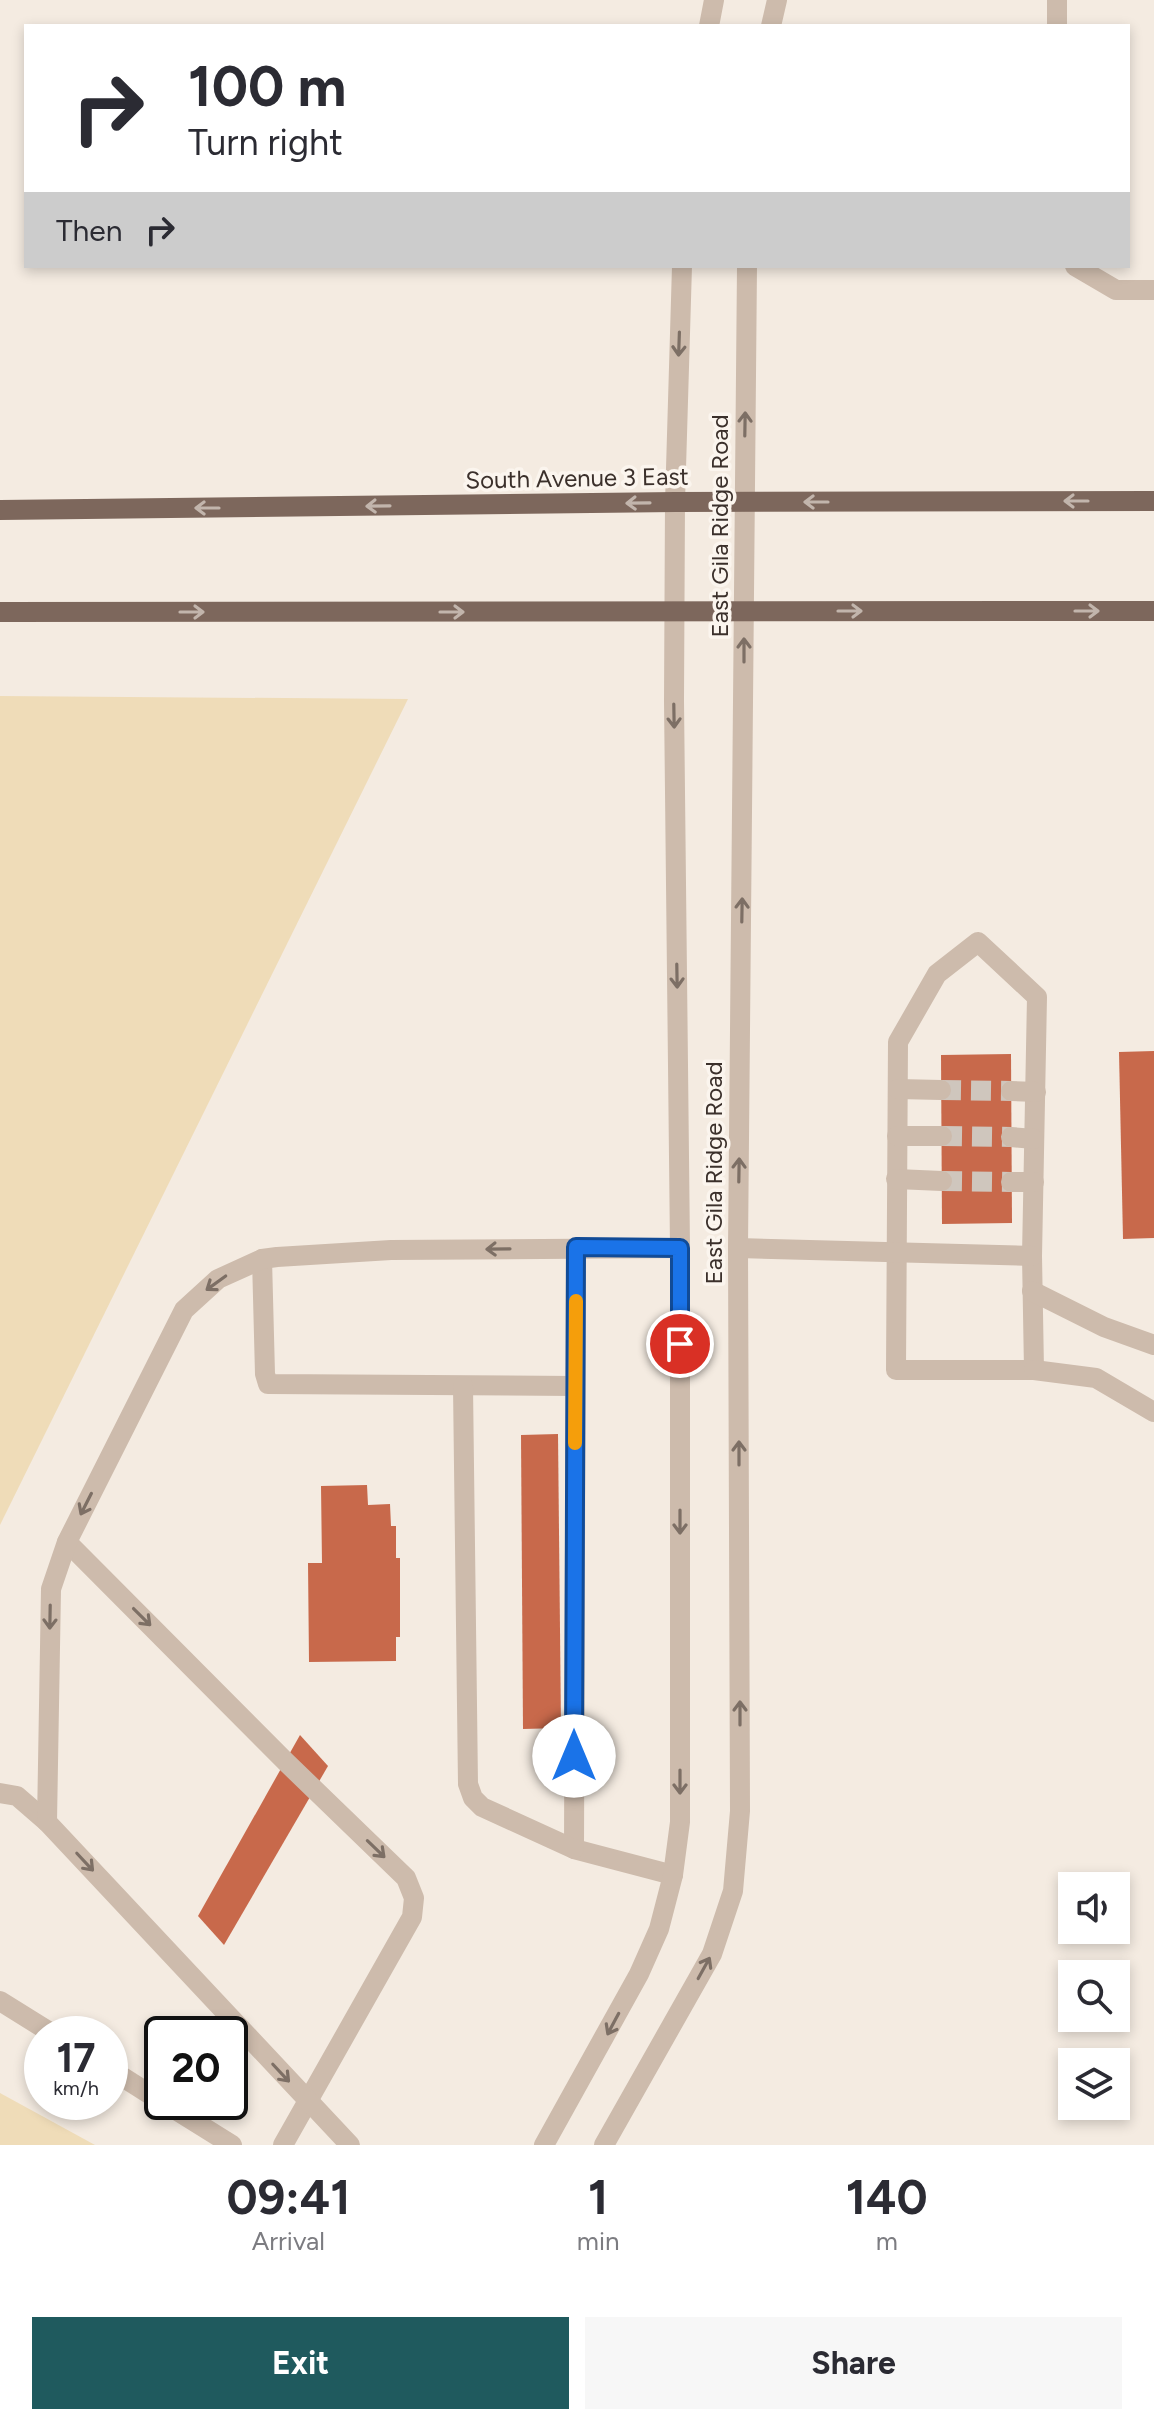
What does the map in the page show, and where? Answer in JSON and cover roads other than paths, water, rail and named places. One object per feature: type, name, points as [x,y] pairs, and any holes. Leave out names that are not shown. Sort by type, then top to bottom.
[{"type":"main road","name":"South Avenue 3 East","points":[[0,510],[675,502],[1154,501]]},
{"type":"main road","points":[[0,612],[1154,611]]},
{"type":"street","points":[[709,24],[714,0]]},
{"type":"street","points":[[771,24],[777,0]]},
{"type":"street","points":[[1057,0],[1057,24]]},
{"type":"street","name":"East Gila Ridge Road","points":[[544,2145],[639,1974],[659,1929],[673,1875],[680,1822],[675,502],[682,268]]},
{"type":"street","name":"East Gila Ridge Road","points":[[604,2145],[712,1954],[733,1891],[740,1811],[738,1248],[747,268]]},
{"type":"street","points":[[1078,268],[1116,290],[1154,290]]},
{"type":"street","points":[[1034,1370],[1032,1256],[1037,997],[978,942],[937,974],[898,1042],[896,1370],[1034,1370],[1096,1378],[1154,1412]]},
{"type":"street","points":[[898,1089],[941,1090]]},
{"type":"street","points":[[1011,1091],[1036,1092]]},
{"type":"street","points":[[897,1136],[942,1136]]},
{"type":"street","points":[[1011,1137],[1034,1139]]},
{"type":"street","points":[[896,1179],[942,1181]]},
{"type":"street","points":[[1011,1182],[1034,1182]]},
{"type":"street","points":[[574,1849],[576,1247]]},
{"type":"street","points":[[47,1822],[51,1589],[67,1542],[184,1310],[218,1279],[262,1259],[391,1250],[680,1248]]},
{"type":"street","points":[[738,1248],[1032,1256]]},
{"type":"street","points":[[262,1259],[265,1374],[268,1384],[575,1386]]},
{"type":"street","points":[[1032,1291],[1104,1327],[1154,1345]]},
{"type":"street","points":[[463,1386],[468,1784],[473,1798],[482,1807],[574,1849],[673,1875]]},
{"type":"street","points":[[67,1542],[406,1878],[414,1898],[412,1917],[283,2145]]},
{"type":"street","points":[[0,1793],[17,1796],[47,1822],[350,2145]]},
{"type":"street","points":[[0,2001],[24,2016]]},
{"type":"street","points":[[191,2120],[232,2145]]},
{"type":"tunnel","points":[[941,1090],[1011,1091]]},
{"type":"tunnel","points":[[942,1136],[1011,1137]]},
{"type":"tunnel","points":[[942,1181],[1011,1182]]}]
